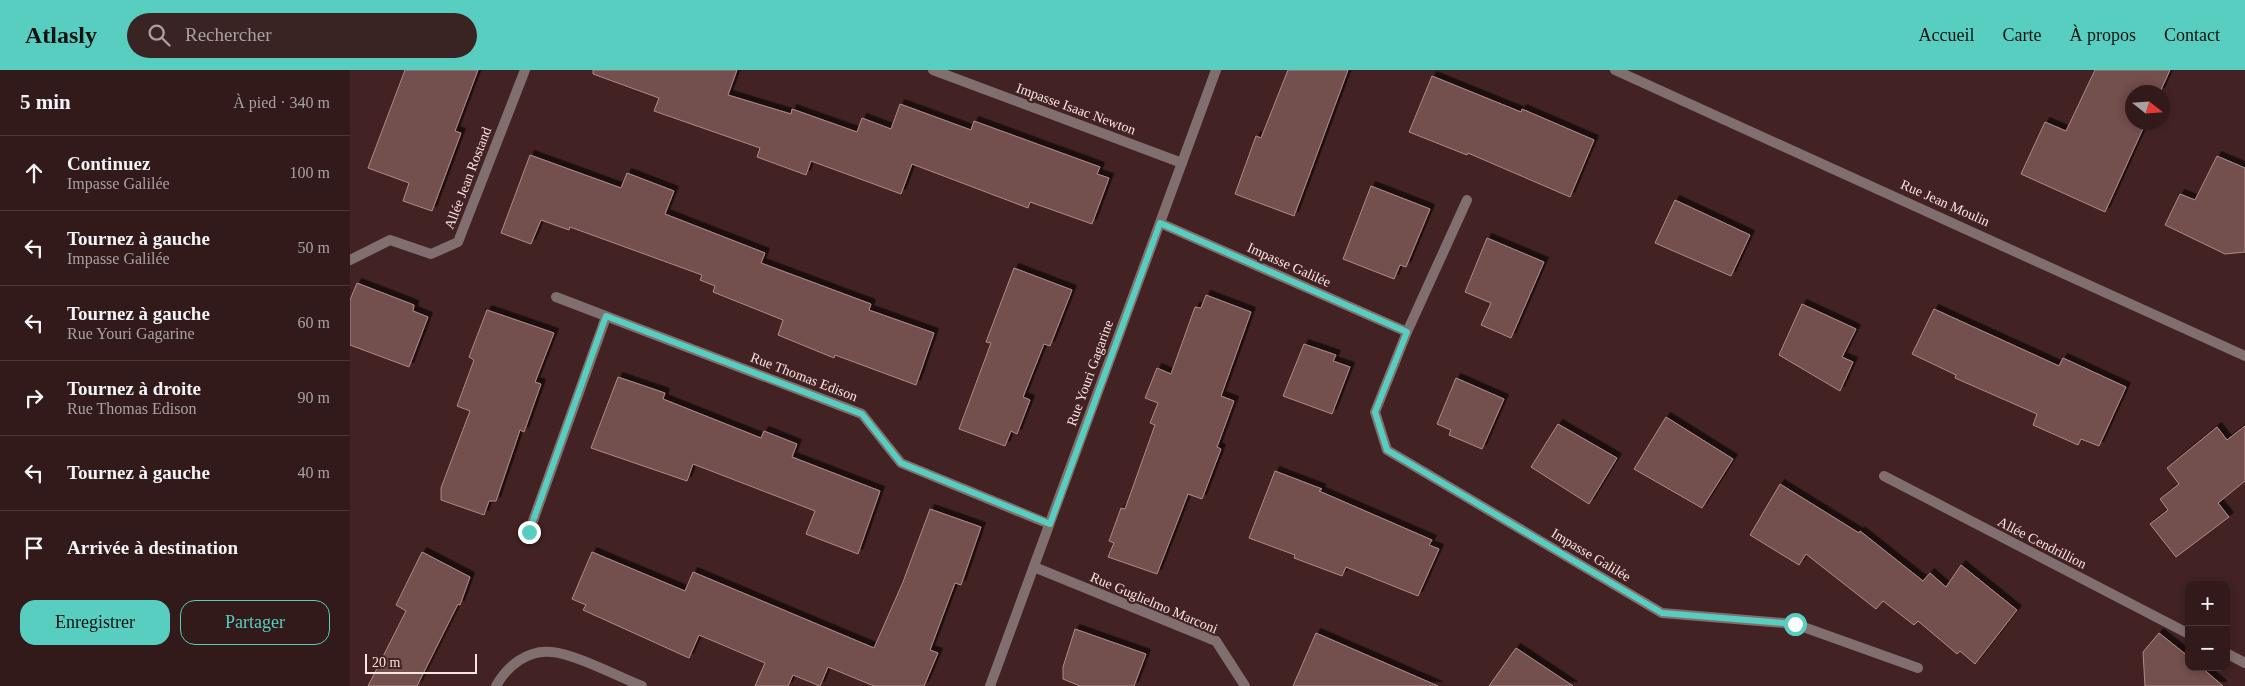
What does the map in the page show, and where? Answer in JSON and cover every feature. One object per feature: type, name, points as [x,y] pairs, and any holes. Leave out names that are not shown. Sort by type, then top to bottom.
[{"type":"street","name":"Allée Jean Rostand","points":[[350,260],[390,240],[431,254],[458,242],[525,70]]},
{"type":"street","name":"Impasse Isaac Newton","points":[[933,70],[1182,163]]},
{"type":"street","name":"Rue Youri Gagarine","points":[[990,686],[1216,70]]},
{"type":"street","name":"Rue Jean Moulin","points":[[1615,70],[1632,76],[2245,356]]},
{"type":"street","name":"Rue Jean Moulin","points":[[1622,70],[1632,76]]},
{"type":"street","name":"Impasse Galilée","points":[[1466,200],[1407,332],[1375,412],[1387,450],[1662,613],[1795,624],[1918,668]]},
{"type":"street","name":"Impasse Galilée","points":[[1160,223],[1407,332]]},
{"type":"street","name":"Rue Thomas Edison","points":[[556,298],[862,414],[901,463],[1050,524]]},
{"type":"street","points":[[529,532],[606,316]]},
{"type":"street","name":"Allée Cendrillion","points":[[1884,476],[2185,632]]},
{"type":"street","name":"Rue Guglielmo Marconi","points":[[1034,567],[1216,641],[1245,686]]},
{"type":"street","points":[[496,686],[510,666],[527,655],[551,651],[642,686]]},
{"type":"street","points":[[2230,656],[2245,663]]},
{"type":"building","points":[[405,70],[478,70],[455,131],[461,133],[432,211],[403,201],[409,183],[368,168]]},
{"type":"building","points":[[593,70],[737,70],[728,95],[791,114],[792,109],[857,132],[862,118],[891,129],[900,104],[971,130],[974,121],[1100,167],[1097,174],[1109,178],[1092,224],[1030,202],[1028,208],[912,164],[901,194],[811,161],[806,175],[757,157],[760,148],[654,111],[659,98],[593,74]]},
{"type":"building","points":[[1288,70],[1348,70],[1294,216],[1235,194],[1256,136],[1261,138]]},
{"type":"building","points":[[2095,70],[2170,70],[2163,85],[2125,85],[2125,130],[2142,130],[2105,212],[2021,174],[2045,122],[2066,131]]},
{"type":"building","points":[[1432,76],[1521,112],[1522,109],[1594,140],[1570,197],[1468,153],[1467,155],[1409,132]]},
{"type":"building","points":[[530,155],[621,188],[627,173],[674,191],[665,214],[765,253],[761,263],[871,304],[869,310],[934,333],[916,385],[835,355],[834,358],[778,335],[783,320],[713,292],[715,286],[700,280],[702,275],[570,227],[569,230],[541,220],[531,244],[501,233]]},
{"type":"building","points":[[2217,156],[2245,168],[2245,252],[2225,254],[2165,225],[2180,194],[2195,200]]},
{"type":"building","points":[[1371,186],[1430,209],[1406,267],[1400,265],[1394,279],[1343,259]]},
{"type":"building","points":[[1675,200],[1750,235],[1731,276],[1655,243]]},
{"type":"building","points":[[1487,238],[1544,262],[1511,338],[1481,325],[1491,303],[1465,292]]},
{"type":"building","points":[[1014,268],[1072,290],[1050,346],[1044,344],[1023,397],[1030,400],[1017,434],[1011,431],[1005,446],[959,429],[991,343],[986,342]]},
{"type":"building","points":[[357,283],[414,305],[413,311],[428,317],[409,367],[350,345],[350,300]]},
{"type":"building","points":[[1206,295],[1251,312],[1221,396],[1234,401],[1217,447],[1221,449],[1202,499],[1188,494],[1157,574],[1108,557],[1114,543],[1109,541],[1121,508],[1125,509],[1155,425],[1150,423],[1158,403],[1145,398],[1157,368],[1171,374],[1195,307],[1201,308]]},
{"type":"building","points":[[1802,304],[1856,329],[1842,357],[1853,362],[1840,391],[1779,355]]},
{"type":"building","points":[[1934,309],[2059,366],[2063,358],[2126,387],[2099,446],[2081,439],[2078,445],[2033,425],[2037,414],[1955,378],[1956,375],[1912,354]]},
{"type":"building","points":[[487,310],[554,333],[535,382],[541,384],[524,432],[520,430],[496,501],[489,501],[484,515],[441,500],[441,488],[470,411],[457,406],[474,360],[469,357]]},
{"type":"building","points":[[1304,344],[1336,355],[1333,361],[1350,367],[1332,414],[1283,396]]},
{"type":"building","points":[[618,377],[665,393],[663,399],[761,438],[764,431],[797,444],[792,457],[880,491],[858,554],[806,534],[815,511],[693,464],[687,481],[591,448]]},
{"type":"building","points":[[1456,378],[1504,399],[1482,449],[1449,435],[1451,430],[1437,424]]},
{"type":"building","points":[[1666,417],[1733,459],[1702,508],[1634,469]]},
{"type":"building","points":[[1558,424],[1617,458],[1589,504],[1531,467]]},
{"type":"building","points":[[2245,426],[2245,481],[2218,503],[2229,517],[2176,557],[2150,524],[2168,510],[2160,499],[2179,484],[2167,468],[2217,427],[2227,440]]},
{"type":"building","points":[[1275,471],[1322,489],[1319,491],[1432,540],[1429,545],[1439,549],[1418,596],[1346,567],[1342,576],[1294,558],[1295,555],[1249,538]]},
{"type":"building","points":[[1780,484],[1859,533],[1860,531],[1923,581],[1930,573],[1946,587],[1961,565],[2017,610],[1975,664],[1960,651],[1957,654],[1918,621],[1914,625],[1883,601],[1876,609],[1806,554],[1799,565],[1750,535]]},
{"type":"building","points":[[930,509],[981,527],[961,585],[955,583],[930,650],[938,653],[924,686],[874,686],[828,667],[820,686],[793,675],[788,686],[755,686],[765,663],[699,635],[689,658],[583,610],[586,605],[572,599],[592,552],[685,591],[693,572],[874,648],[903,582]]},
{"type":"building","points":[[422,552],[470,577],[460,605],[458,604],[417,686],[368,686],[406,611],[396,605]]},
{"type":"building","points":[[1075,629],[1146,654],[1134,686],[1080,686],[1063,679],[1063,667]]},
{"type":"building","points":[[1316,633],[1438,686],[1293,686]]},
{"type":"building","points":[[2159,633],[2185,654],[2185,671],[2206,671],[2223,686],[2145,686],[2143,652]]},
{"type":"building","points":[[1516,648],[1573,686],[1489,686]]},
{"type":"route","points":[[529,532],[606,316],[862,414],[901,463],[1050,524],[1160,223],[1407,332],[1375,412],[1387,450],[1662,613],[1795,624]]}]
